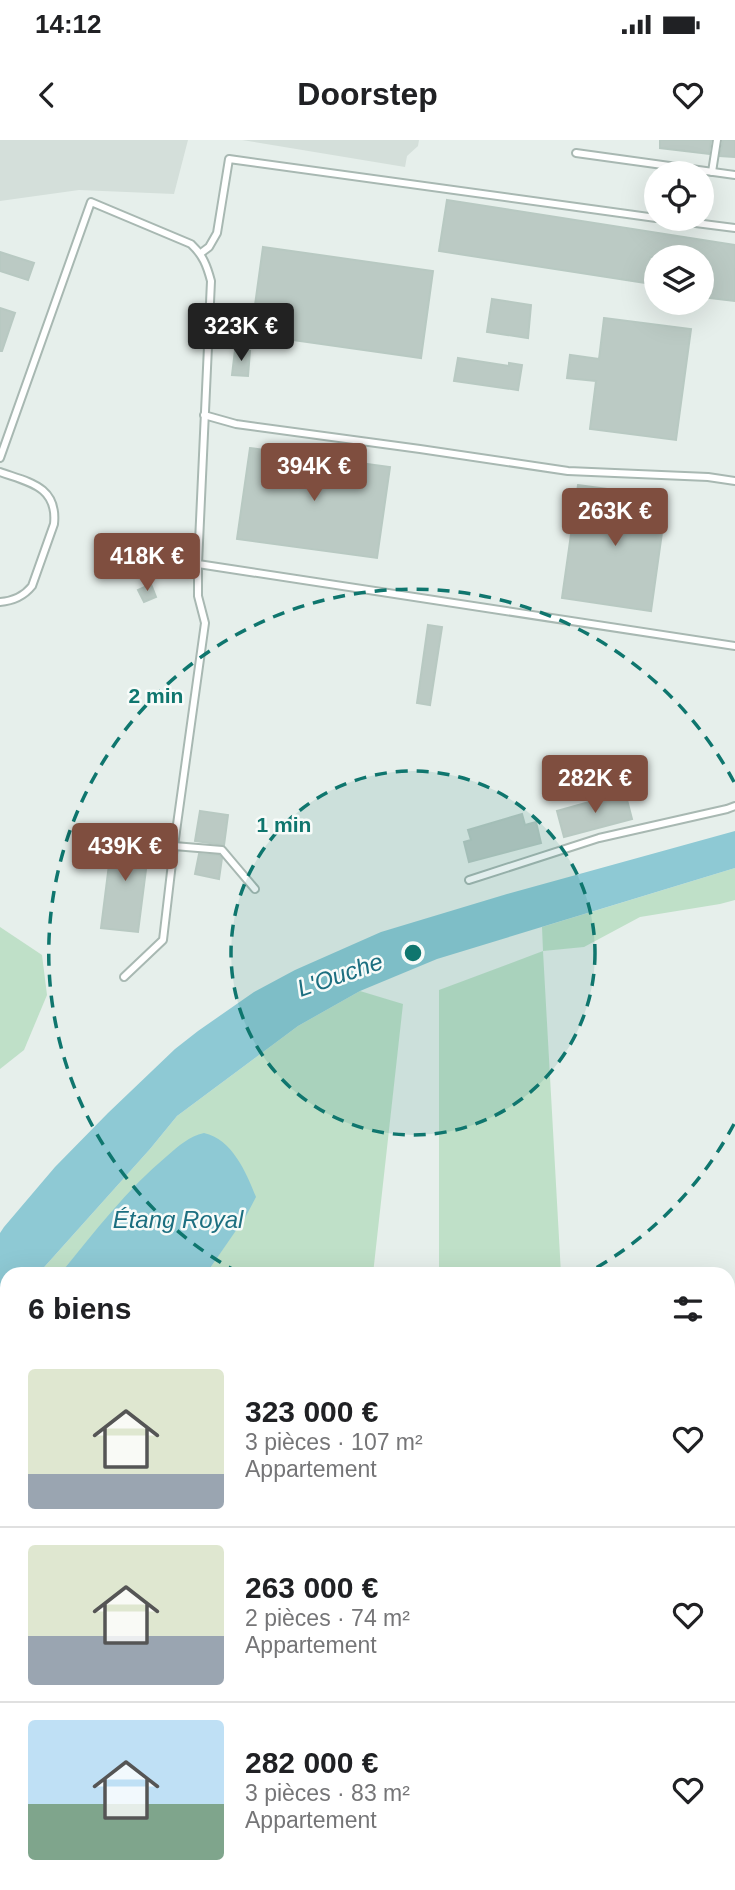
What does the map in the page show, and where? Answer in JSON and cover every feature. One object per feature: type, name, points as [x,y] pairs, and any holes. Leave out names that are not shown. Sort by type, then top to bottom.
[{"type":"lane","points":[[714,161],[717,140]]},
{"type":"lane","points":[[576,153],[644,162]]},
{"type":"lane","points":[[201,253],[209,247],[218,233],[229,159],[644,216]]},
{"type":"lane","points":[[714,172],[735,175]]},
{"type":"lane","points":[[0,458],[91,202],[191,244],[201,253],[211,281],[198,564],[198,596],[205,623],[163,940],[124,977]]},
{"type":"lane","points":[[714,226],[735,229]]},
{"type":"lane","points":[[204,415],[236,424],[568,471],[708,477],[735,481]]},
{"type":"lane","points":[[0,472],[40,487],[51,500],[55,515],[32,586],[18,598],[0,602]]},
{"type":"lane","points":[[198,564],[735,646]]},
{"type":"lane","points":[[469,880],[599,838],[735,806]]},
{"type":"lane","points":[[174,846],[222,850],[255,889]]},
{"type":"shaded area","points":[[0,140],[188,140],[174,194],[79,190],[0,201]]},
{"type":"shaded area","points":[[242,140],[419,140],[418,146],[407,156],[405,167]]},
{"type":"green space","points":[[735,868],[735,900],[640,917],[584,947],[543,951],[542,927]]},
{"type":"green space","points":[[0,927],[42,955],[47,995],[24,1050],[0,1069]]},
{"type":"green space","points":[[543,951],[561,1267],[439,1267],[439,990]]},
{"type":"green space","points":[[360,991],[403,1004],[374,1267],[211,1267],[245,1216],[82,1248],[66,1267],[44,1267],[177,1116],[298,1026]]},
{"type":"water","name":"L'Ouche","points":[[735,831],[735,868],[437,959],[360,991],[298,1026],[177,1116],[44,1267],[0,1267],[0,1233],[4,1227],[55,1167],[108,1113],[175,1049],[198,1031],[254,992],[295,970],[381,932]]},
{"type":"water","name":"Étang Royal","points":[[204,1133],[223,1142],[243,1167],[256,1197],[211,1267],[66,1267],[138,1183],[180,1145]]},
{"type":"building","points":[[660,140],[711,140],[709,154],[660,148]]},
{"type":"building","points":[[723,140],[735,140],[735,157],[720,156]]},
{"type":"building","points":[[447,200],[735,245],[735,301],[714,298],[714,245],[644,245],[644,283],[439,251]]},
{"type":"building","points":[[263,247],[433,271],[421,358],[251,334]]},
{"type":"building","points":[[0,252],[34,263],[28,280],[0,271]]},
{"type":"building","points":[[492,299],[531,305],[528,338],[487,332]]},
{"type":"building","points":[[0,308],[15,313],[2,351],[0,351]]},
{"type":"building","points":[[604,318],[691,329],[676,440],[590,429],[596,381],[567,378],[570,355],[599,359]]},
{"type":"building","points":[[235,350],[250,351],[248,376],[232,375]]},
{"type":"building","points":[[458,358],[509,366],[509,363],[522,365],[518,390],[454,381]]},
{"type":"building","points":[[250,448],[390,467],[377,558],[237,539]]},
{"type":"building","points":[[578,485],[667,497],[651,611],[562,598]]},
{"type":"building","points":[[151,584],[156,597],[144,602],[138,590]]},
{"type":"building","points":[[428,625],[442,627],[430,705],[417,703]]},
{"type":"building","points":[[625,792],[632,819],[564,837],[557,811]]},
{"type":"building","points":[[200,811],[228,815],[224,845],[195,841]]},
{"type":"building","points":[[522,814],[525,825],[536,822],[541,843],[469,862],[464,842],[471,840],[468,830]]},
{"type":"building","points":[[113,833],[150,838],[138,932],[101,928]]},
{"type":"building","points":[[199,854],[219,855],[222,858],[219,879],[195,874]]}]
